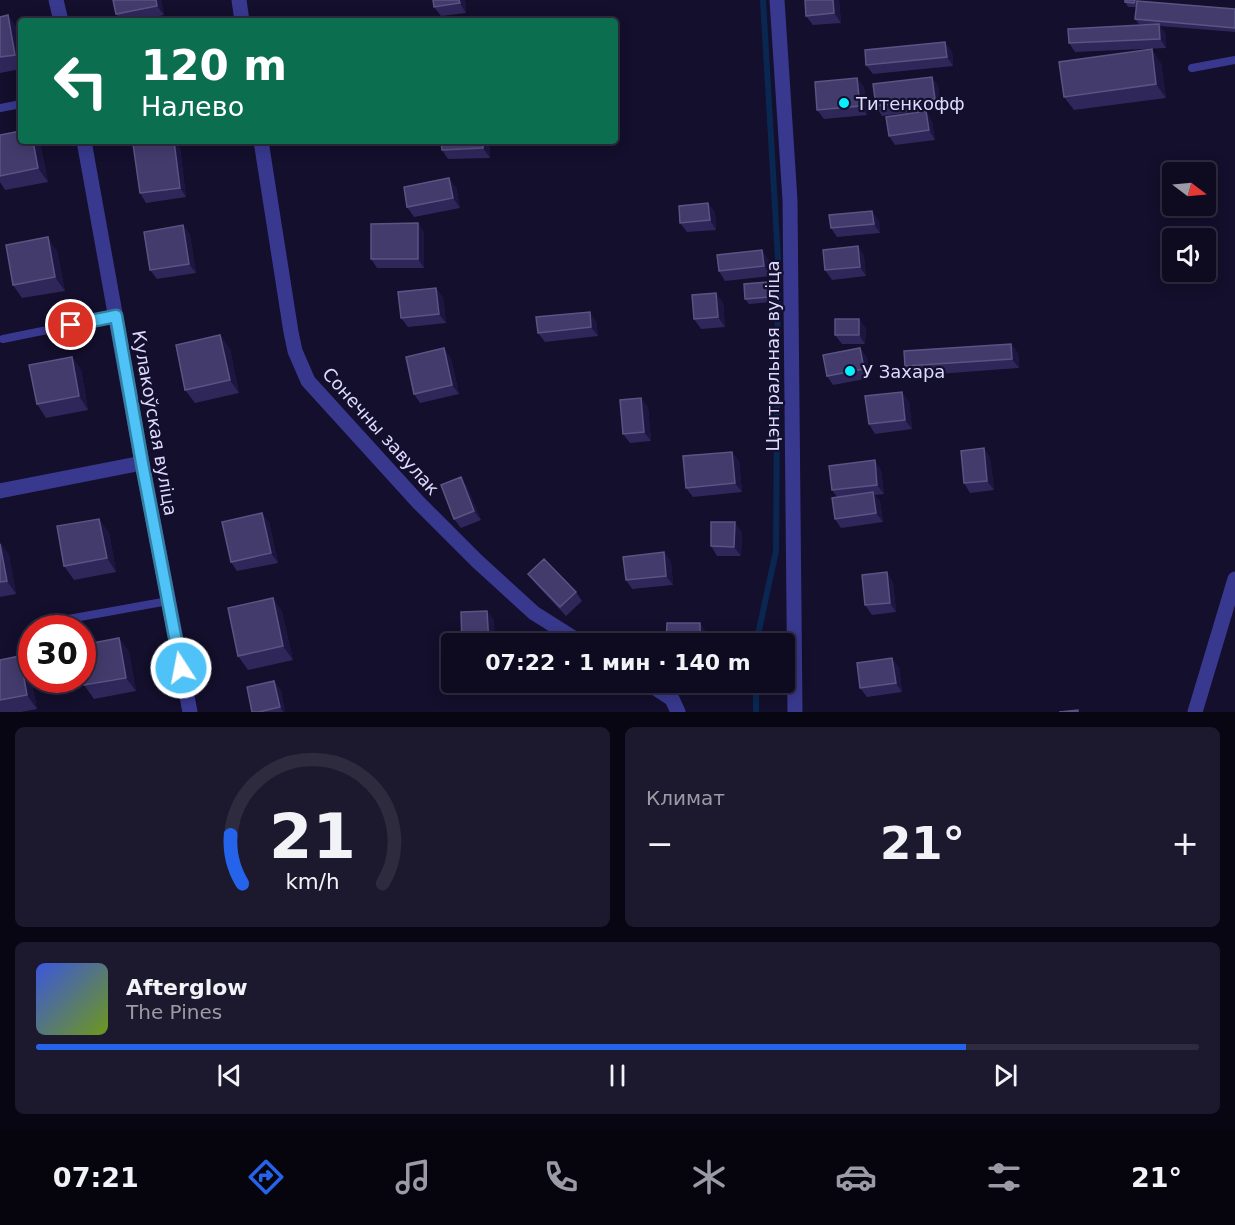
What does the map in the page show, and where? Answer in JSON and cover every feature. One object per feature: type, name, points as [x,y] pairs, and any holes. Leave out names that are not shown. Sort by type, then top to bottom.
[{"type":"street","points":[[56,0],[60,18]]},
{"type":"street","points":[[239,0],[242,18]]},
{"type":"street","name":"Цэнтральная вуліца","points":[[777,0],[790,200],[795,712]]},
{"type":"street","name":"Кулакоўская вуліца","points":[[85,144],[190,712]]},
{"type":"street","name":"Сонечны завулак","points":[[261,144],[291,332],[295,351],[308,381],[418,502],[477,561],[534,613],[566,633]]},
{"type":"street","points":[[0,490],[142,463]]},
{"type":"street","points":[[1195,712],[1235,579]]},
{"type":"street","points":[[659,693],[675,706]]},
{"type":"lane","points":[[1192,68],[1235,60]]},
{"type":"lane","points":[[0,108],[18,105]]},
{"type":"lane","points":[[3,339],[116,316]]},
{"type":"lane","points":[[91,615],[168,601]]},
{"type":"building","points":[[113,0],[156,0],[157,6],[116,14]]},
{"type":"building","points":[[433,0],[459,0],[460,3],[434,7]]},
{"type":"building","points":[[805,0],[833,0],[834,13],[806,16]]},
{"type":"building","points":[[1125,0],[1135,0],[1134,3],[1125,2]]},
{"type":"building","points":[[1137,1],[1235,9],[1235,28],[1135,19]]},
{"type":"building","points":[[8,15],[15,55],[0,57],[0,17]]},
{"type":"building","points":[[1159,24],[1160,39],[1069,43],[1068,29]]},
{"type":"building","points":[[945,42],[947,57],[866,65],[865,50]]},
{"type":"building","points":[[1152,49],[1156,84],[1064,97],[1059,62]]},
{"type":"building","points":[[932,77],[935,99],[876,106],[873,84]]},
{"type":"building","points":[[857,78],[860,106],[817,110],[815,82]]},
{"type":"building","points":[[926,111],[929,130],[889,136],[886,117]]},
{"type":"building","points":[[18,132],[18,144],[34,144],[38,168],[0,176],[0,135]]},
{"type":"building","points":[[133,144],[174,144],[180,188],[140,193]]},
{"type":"building","points":[[441,144],[483,144],[483,148],[442,150]]},
{"type":"building","points":[[449,178],[453,198],[407,207],[404,187]]},
{"type":"building","points":[[708,203],[710,220],[680,223],[679,206]]},
{"type":"building","points":[[872,211],[874,224],[831,228],[829,215]]},
{"type":"building","points":[[418,223],[418,259],[371,259],[371,224]]},
{"type":"building","points":[[183,225],[189,264],[150,270],[144,232]]},
{"type":"building","points":[[48,237],[55,277],[13,285],[6,245]]},
{"type":"building","points":[[858,246],[860,267],[825,270],[823,250]]},
{"type":"building","points":[[762,250],[764,266],[719,271],[717,255]]},
{"type":"building","points":[[768,282],[769,297],[745,299],[744,284]]},
{"type":"building","points":[[436,288],[439,314],[401,318],[398,292]]},
{"type":"building","points":[[716,293],[718,317],[694,319],[692,295]]},
{"type":"building","points":[[590,312],[591,327],[538,333],[536,317]]},
{"type":"building","points":[[835,319],[859,319],[859,335],[835,335]]},
{"type":"building","points":[[220,335],[230,380],[185,390],[176,345]]},
{"type":"building","points":[[1011,344],[1012,359],[905,366],[904,351]]},
{"type":"building","points":[[444,348],[452,385],[414,394],[406,357]]},
{"type":"building","points":[[860,348],[864,369],[827,376],[823,355]]},
{"type":"building","points":[[72,357],[79,396],[37,404],[29,365]]},
{"type":"building","points":[[902,392],[905,420],[869,424],[865,396]]},
{"type":"building","points":[[641,398],[644,432],[623,434],[620,400]]},
{"type":"building","points":[[984,448],[987,481],[964,483],[961,451]]},
{"type":"building","points":[[732,452],[735,483],[686,488],[683,456]]},
{"type":"building","points":[[875,460],[877,485],[832,490],[829,466]]},
{"type":"building","points":[[461,477],[474,511],[454,519],[441,485]]},
{"type":"building","points":[[873,492],[876,513],[835,519],[832,498]]},
{"type":"building","points":[[262,513],[271,553],[231,562],[222,522]]},
{"type":"building","points":[[99,519],[107,558],[64,566],[57,526]]},
{"type":"building","points":[[711,522],[735,522],[734,547],[711,546]]},
{"type":"building","points":[[0,544],[7,581],[0,582]]},
{"type":"building","points":[[664,552],[666,576],[626,580],[623,557]]},
{"type":"building","points":[[544,559],[576,592],[560,607],[528,574]]},
{"type":"building","points":[[887,572],[890,603],[865,605],[862,575]]},
{"type":"building","points":[[273,598],[283,646],[238,656],[228,608]]},
{"type":"building","points":[[487,611],[488,633],[462,633],[461,612]]},
{"type":"building","points":[[667,623],[700,623],[700,633],[666,633]]},
{"type":"building","points":[[119,638],[126,678],[96,683],[96,642]]},
{"type":"building","points":[[18,656],[18,693],[27,693],[27,695],[0,700],[0,660]]},
{"type":"building","points":[[892,658],[896,683],[860,688],[857,663]]},
{"type":"building","points":[[274,681],[280,707],[252,712],[247,687]]},
{"type":"waterway","points":[[758,633],[776,551],[778,259],[763,0]]},
{"type":"waterway","points":[[756,693],[756,712]]},
{"type":"place","name":"Титенкофф","points":[[844,103]]},
{"type":"place","name":"У Захара","points":[[850,371]]},
{"type":"route","points":[[71,325],[116,316],[181,668]]}]
